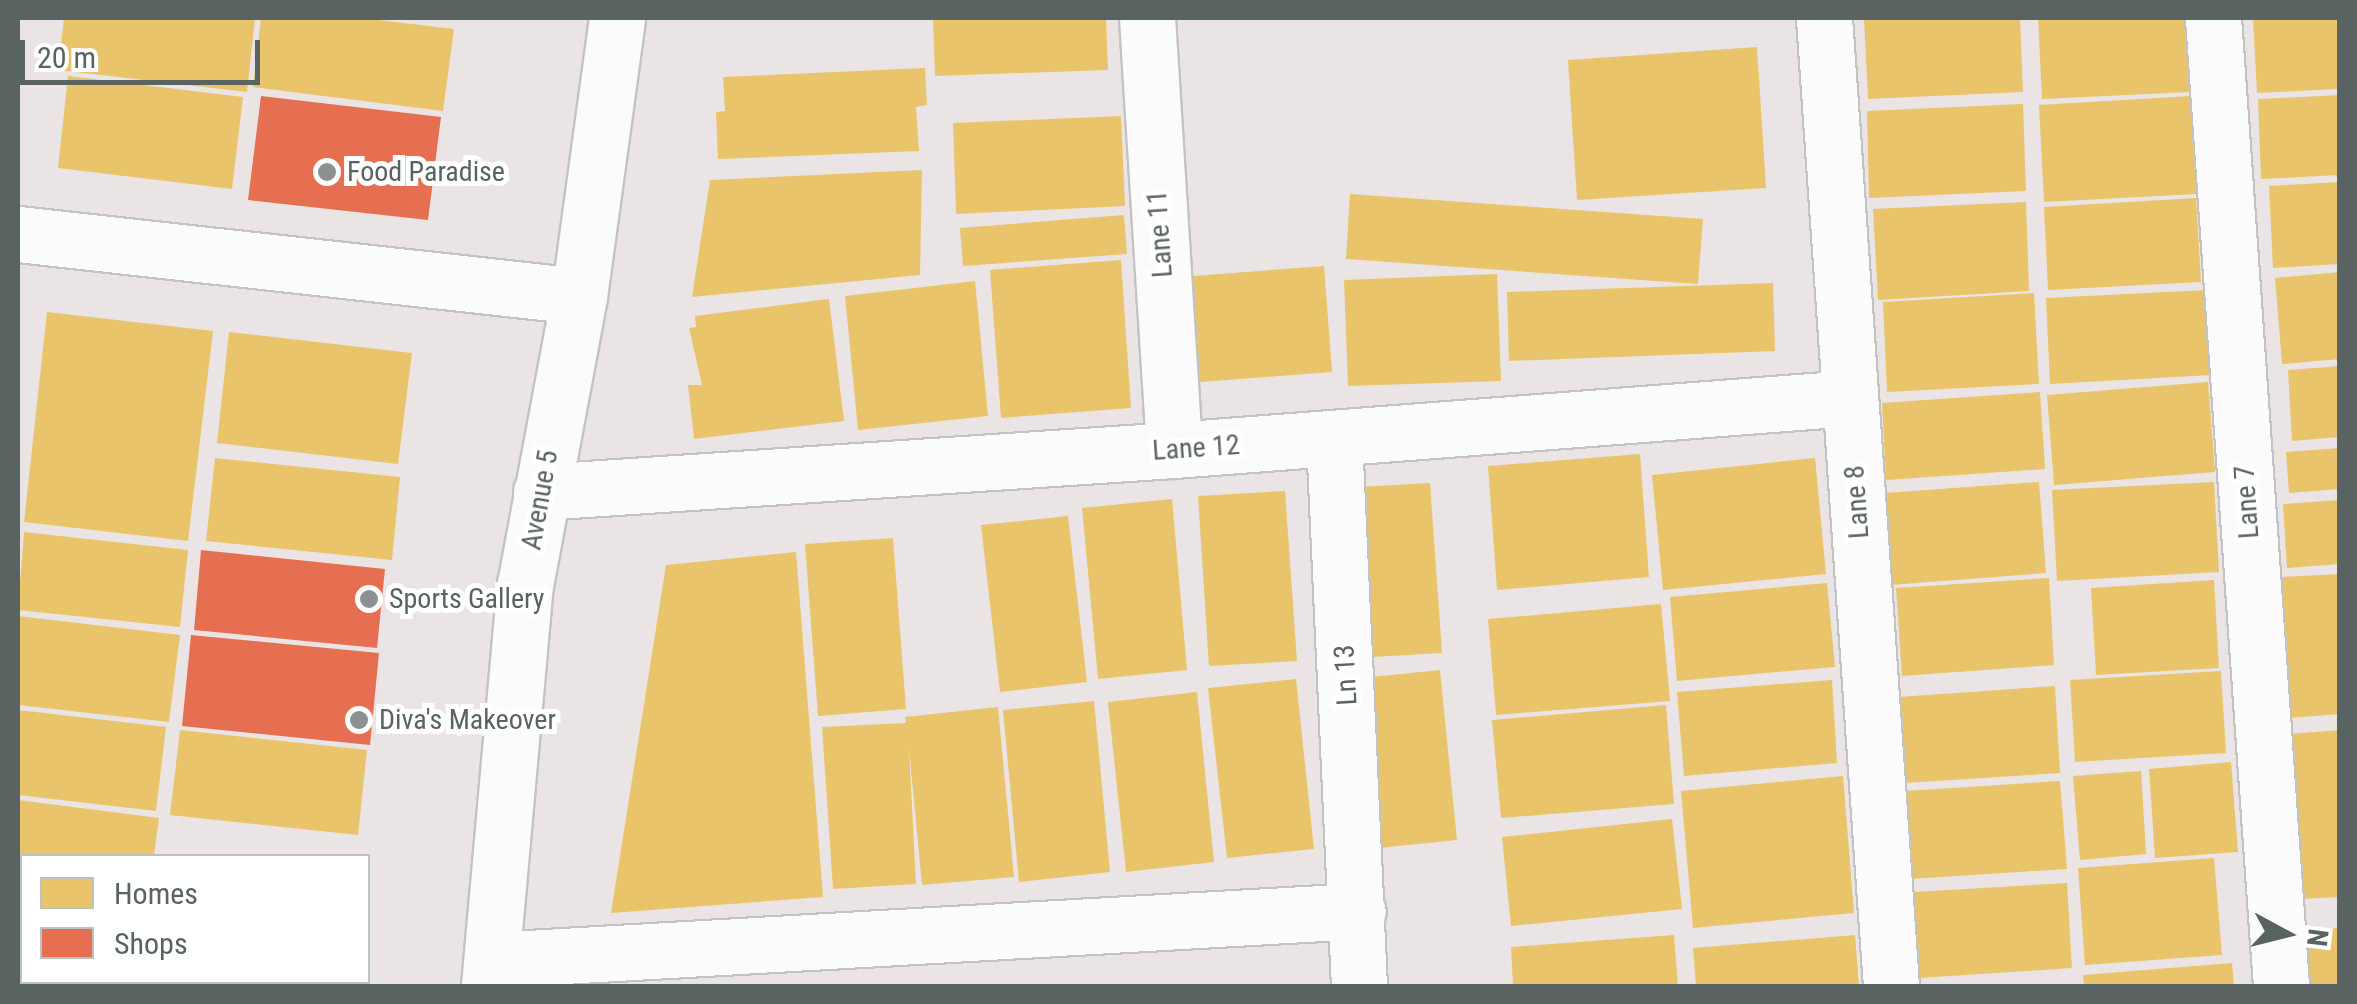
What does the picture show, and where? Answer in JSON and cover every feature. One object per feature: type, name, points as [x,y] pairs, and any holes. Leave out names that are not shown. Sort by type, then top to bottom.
[{"type":"street","name":"Avenue 5","points":[[490,974],[525,585],[580,296],[618,18]]},
{"type":"street","name":"Lane 11","points":[[1147,18],[1174,450]]},
{"type":"street","name":"Lane 8","points":[[1824,18],[1891,986]]},
{"type":"street","name":"Lane 7","points":[[2213,18],[2281,986]]},
{"type":"street","points":[[18,234],[580,296]]},
{"type":"street","name":"Lane 12","points":[[540,492],[1174,450],[1850,398]]},
{"type":"street","name":"Ln 13","points":[[1334,438],[1359,986]]},
{"type":"street","points":[[490,974],[1358,912]]},
{"type":"building: Homes","points":[[64,18],[255,18],[247,92],[58,70]]},
{"type":"building: Homes","points":[[261,18],[361,18],[454,29],[443,111],[253,87]]},
{"type":"building: Homes","points":[[933,18],[1106,18],[1108,70],[935,76]]},
{"type":"building: Homes","points":[[1864,18],[2020,18],[2023,92],[1868,99]]},
{"type":"building: Homes","points":[[2038,18],[2187,18],[2190,92],[2042,99]]},
{"type":"building: Homes","points":[[2253,18],[2340,18],[2340,89],[2257,93]]},
{"type":"building: Homes","points":[[1757,47],[1766,188],[1577,200],[1568,60]]},
{"type":"building: Homes","points":[[925,68],[927,105],[916,107],[919,151],[718,159],[716,112],[725,111],[723,77]]},
{"type":"building: Homes","points":[[68,76],[243,97],[232,189],[58,168]]},
{"type":"building: Homes","points":[[2340,95],[2340,175],[2261,179],[2258,99]]},
{"type":"building: Homes","points":[[2191,96],[2197,194],[2044,202],[2039,105]]},
{"type":"building: Homes","points":[[2023,104],[2026,191],[1869,198],[1867,111]]},
{"type":"building: Homes","points":[[1121,116],[1125,206],[956,214],[953,123]]},
{"type":"building: Homes","points":[[922,170],[920,275],[692,297],[710,180]]},
{"type":"building: Homes","points":[[2340,182],[2340,264],[2273,268],[2269,186]]},
{"type":"building: Homes","points":[[1350,194],[1703,219],[1698,284],[1346,259]]},
{"type":"building: Homes","points":[[2196,198],[2201,282],[2048,290],[2044,207]]},
{"type":"building: Homes","points":[[2026,202],[2029,291],[1878,300],[1873,209]]},
{"type":"building: Homes","points":[[1124,215],[1127,254],[963,266],[960,228]]},
{"type":"building: Homes","points":[[1121,260],[1131,408],[1001,418],[990,270]]},
{"type":"building: Homes","points":[[1324,266],[1332,372],[1200,382],[1193,276]]},
{"type":"building: Homes","points":[[2340,272],[2340,359],[2282,364],[2275,278]]},
{"type":"building: Homes","points":[[1497,274],[1501,381],[1348,386],[1344,280]]},
{"type":"building: Homes","points":[[975,281],[988,416],[858,430],[845,296]]},
{"type":"building: Homes","points":[[1773,283],[1775,351],[1509,361],[1507,292]]},
{"type":"building: Homes","points":[[2206,290],[2211,375],[2050,384],[2046,298]]},
{"type":"building: Homes","points":[[2034,293],[2039,384],[1887,392],[1883,302]]},
{"type":"building: Homes","points":[[829,299],[844,421],[694,439],[688,385],[702,385],[689,328],[696,327],[695,316]]},
{"type":"building: Homes","points":[[47,312],[213,331],[188,541],[24,522]]},
{"type":"building: Homes","points":[[229,332],[412,353],[398,464],[217,443]]},
{"type":"building: Homes","points":[[2340,366],[2340,437],[2292,441],[2288,370]]},
{"type":"building: Homes","points":[[2208,382],[2215,472],[2054,485],[2047,395]]},
{"type":"building: Homes","points":[[2040,392],[2045,469],[1886,480],[1882,403]]},
{"type":"building: Homes","points":[[2340,448],[2340,489],[2289,493],[2286,452]]},
{"type":"building: Homes","points":[[1640,454],[1649,577],[1497,590],[1488,466]]},
{"type":"building: Homes","points":[[215,458],[400,477],[392,560],[206,541]]},
{"type":"building: Homes","points":[[1815,458],[1826,574],[1663,590],[1652,475]]},
{"type":"building: Homes","points":[[2039,482],[2046,573],[1890,585],[1884,493]]},
{"type":"building: Homes","points":[[2214,482],[2219,572],[2057,581],[2052,490]]},
{"type":"building: Homes","points":[[1430,483],[1442,653],[1355,658],[1342,488]]},
{"type":"building: Homes","points":[[1285,491],[1297,661],[1209,666],[1198,496]]},
{"type":"building: Homes","points":[[1172,499],[1187,670],[1098,679],[1082,508]]},
{"type":"building: Homes","points":[[2340,500],[2340,564],[2287,568],[2283,504]]},
{"type":"building: Homes","points":[[1068,516],[1087,682],[1000,692],[981,525]]},
{"type":"building: Homes","points":[[24,532],[188,550],[180,627],[18,610]]},
{"type":"building: Homes","points":[[893,538],[906,709],[818,716],[805,544]]},
{"type":"building: Homes","points":[[796,552],[823,897],[611,913],[666,565]]},
{"type":"building: Homes","points":[[2340,574],[2340,714],[2289,718],[2281,577]]},
{"type":"building: Homes","points":[[2049,578],[2054,665],[1902,676],[1896,588]]},
{"type":"building: Homes","points":[[2214,580],[2219,668],[2096,675],[2091,588]]},
{"type":"building: Homes","points":[[1827,583],[1835,667],[1677,681],[1670,597]]},
{"type":"building: Homes","points":[[1661,604],[1670,701],[1496,715],[1488,619]]},
{"type":"building: Homes","points":[[18,616],[180,635],[169,722],[18,705]]},
{"type":"building: Homes","points":[[1440,670],[1457,840],[1369,849],[1352,679]]},
{"type":"building: Homes","points":[[2221,671],[2226,753],[2075,762],[2070,680]]},
{"type":"building: Homes","points":[[1296,679],[1314,849],[1227,858],[1208,688]]},
{"type":"building: Homes","points":[[1832,680],[1837,763],[1684,776],[1677,692]]},
{"type":"building: Homes","points":[[2055,686],[2060,773],[1905,783],[1899,697]]},
{"type":"building: Homes","points":[[1197,692],[1214,862],[1126,872],[1108,702]]},
{"type":"building: Homes","points":[[1094,701],[1110,872],[1019,882],[1003,710]]},
{"type":"building: Homes","points":[[1666,705],[1674,804],[1501,818],[1492,720]]},
{"type":"building: Homes","points":[[998,707],[1014,877],[922,885],[909,748],[916,884],[833,889],[822,727],[906,723],[905,717]]},
{"type":"building: Homes","points":[[18,710],[166,727],[156,811],[18,795]]},
{"type":"building: Homes","points":[[180,730],[367,750],[358,835],[170,815]]},
{"type":"building: Homes","points":[[2340,730],[2340,897],[2300,899],[2288,734]]},
{"type":"building: Homes","points":[[2231,762],[2238,852],[2155,858],[2149,769]]},
{"type":"building: Homes","points":[[2141,771],[2146,854],[2080,860],[2073,776]]},
{"type":"building: Homes","points":[[1843,776],[1854,913],[1693,928],[1681,791]]},
{"type":"building: Homes","points":[[2060,781],[2067,869],[1910,879],[1905,791]]},
{"type":"building: Homes","points":[[18,800],[159,818],[154,854],[20,854],[18,885]]},
{"type":"building: Homes","points":[[1672,819],[1682,909],[1511,926],[1502,837]]},
{"type":"building: Homes","points":[[2214,858],[2222,955],[2085,965],[2078,868]]},
{"type":"building: Homes","points":[[2067,883],[2072,968],[1920,978],[1914,892]]},
{"type":"building: Homes","points":[[2340,928],[2340,986],[2309,986],[2306,930]]},
{"type":"building: Homes","points":[[1674,935],[1678,986],[1513,986],[1511,947]]},
{"type":"building: Homes","points":[[1855,935],[1859,986],[1696,986],[1693,948]]},
{"type":"building: Homes","points":[[2232,963],[2234,986],[2084,986],[2083,975]]},
{"type":"building: Homes","points":[[18,980],[20,984],[52,984],[52,986],[18,986]]},
{"type":"building: Shops","points":[[261,96],[441,117],[428,220],[248,200]]},
{"type":"building: Shops","points":[[201,550],[385,569],[377,648],[194,630]]},
{"type":"building: Shops","points":[[191,635],[379,653],[370,745],[182,726]]},
{"type":"building: Shops","points":[[170,984],[354,984],[170,986]]},
{"type":"place","name":"Food Paradise","points":[[327,172]]},
{"type":"place","name":"Sports Gallery","points":[[369,599]]},
{"type":"place","name":"Diva's Makeover","points":[[359,720]]}]
